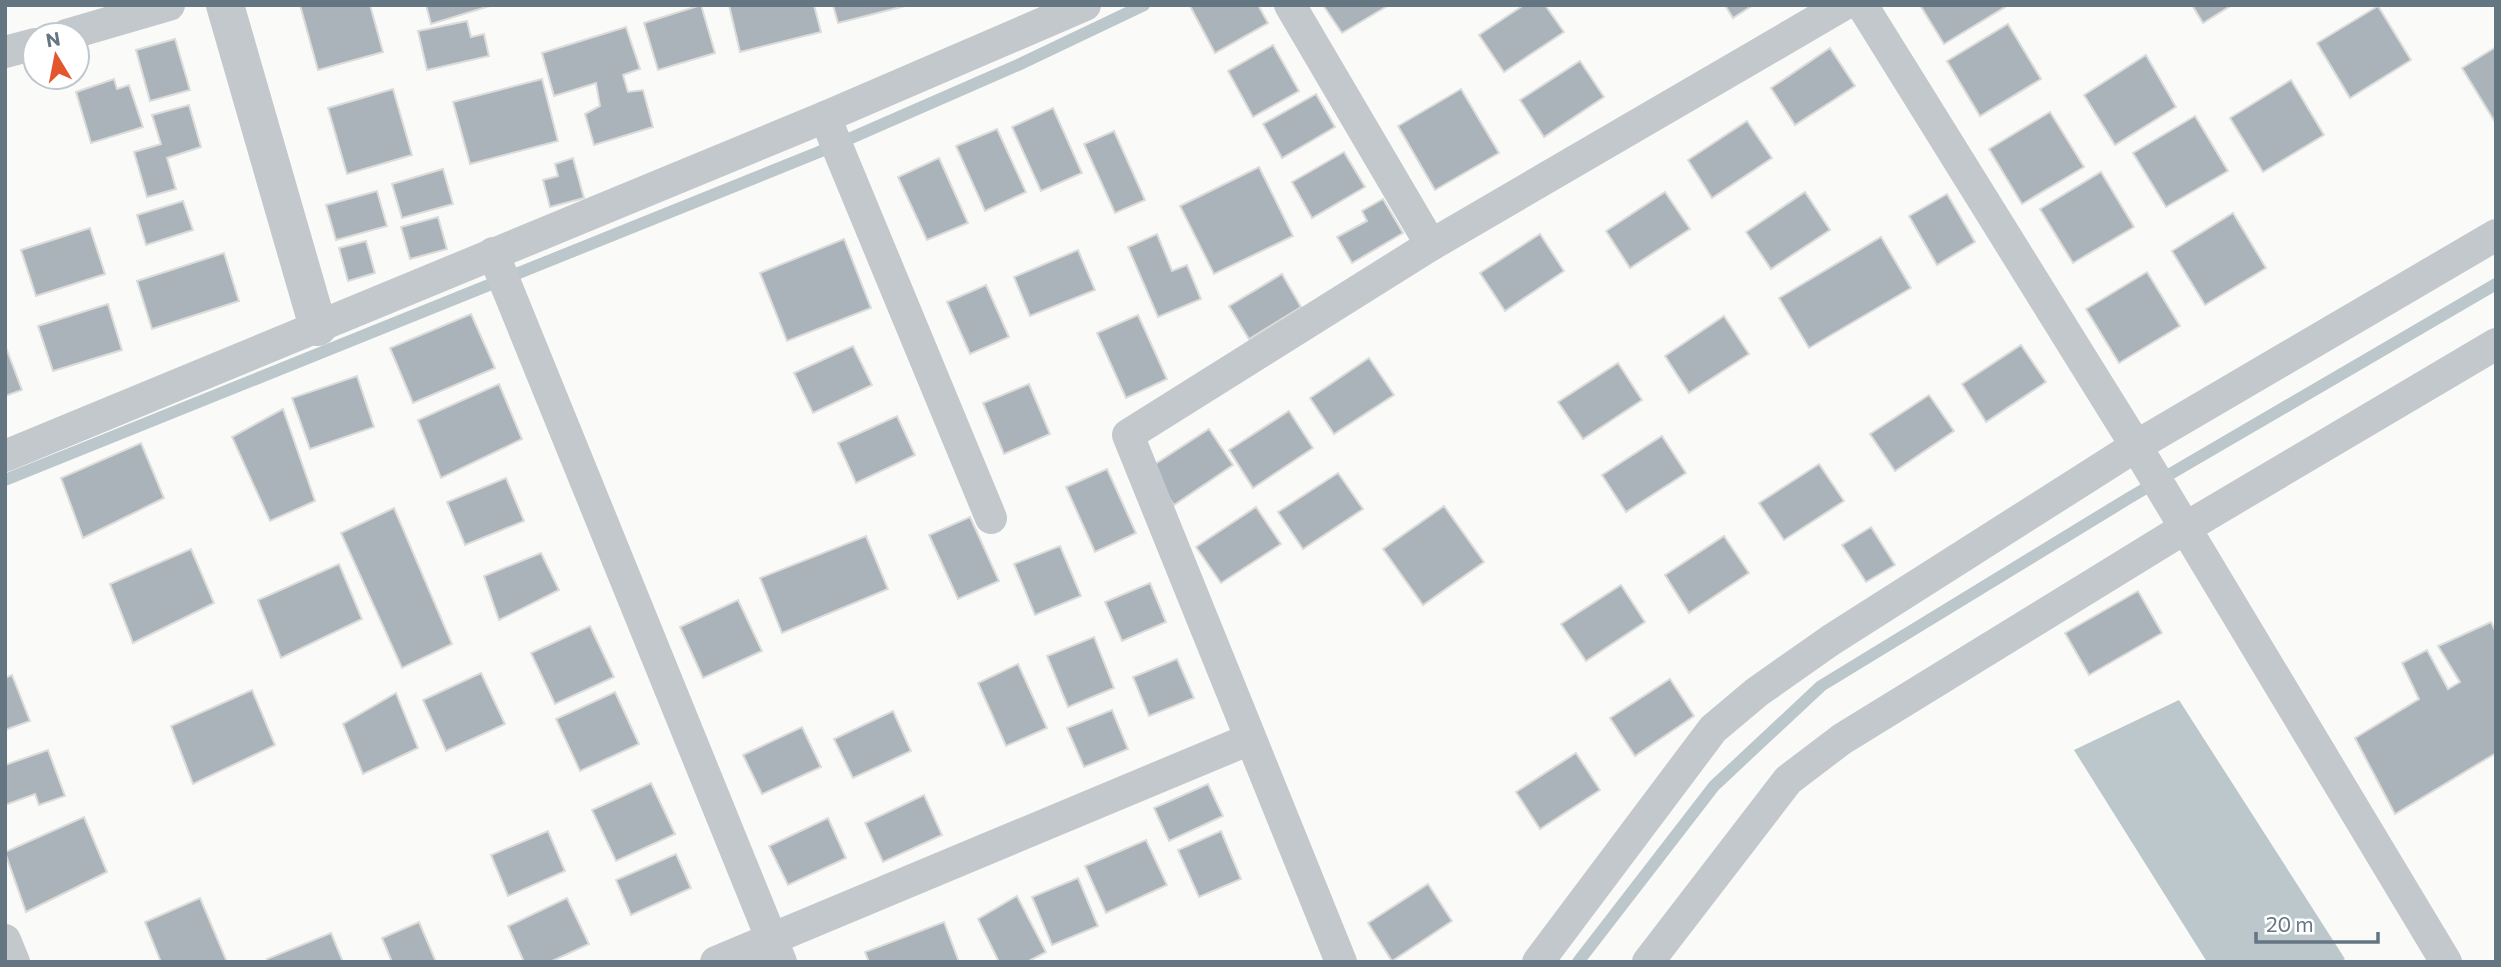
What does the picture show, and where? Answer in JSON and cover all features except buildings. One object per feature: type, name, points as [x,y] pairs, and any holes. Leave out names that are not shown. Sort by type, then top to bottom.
[{"type":"street","points":[[91,28],[169,5]]},
{"type":"street","points":[[225,5],[318,327]]},
{"type":"street","points":[[5,456],[825,117],[1085,5]]},
{"type":"street","points":[[1290,5],[1431,245]]},
{"type":"street","points":[[1341,962],[1128,435],[1431,245],[1843,5]]},
{"type":"street","points":[[1862,5],[2136,446],[2445,962]]},
{"type":"street","points":[[825,117],[991,518]]},
{"type":"street","points":[[1538,962],[1713,729],[1757,692],[1831,640],[2136,446],[2496,235]]},
{"type":"street","points":[[493,253],[777,950]]},
{"type":"street","points":[[1648,962],[1788,780],[1842,738],[2185,528],[2496,344]]},
{"type":"street","points":[[716,962],[777,950],[1250,740]]},
{"type":"street","points":[[5,940],[14,962]]},
{"type":"shaded area","points":[[2179,700],[2345,959],[2340,962],[2207,962],[2074,750]]},
{"type":"waterway","points":[[5,480],[819,152],[1018,65],[1144,5]]},
{"type":"waterway","points":[[1578,962],[1714,786],[1821,686],[2129,498],[2496,284]]}]
